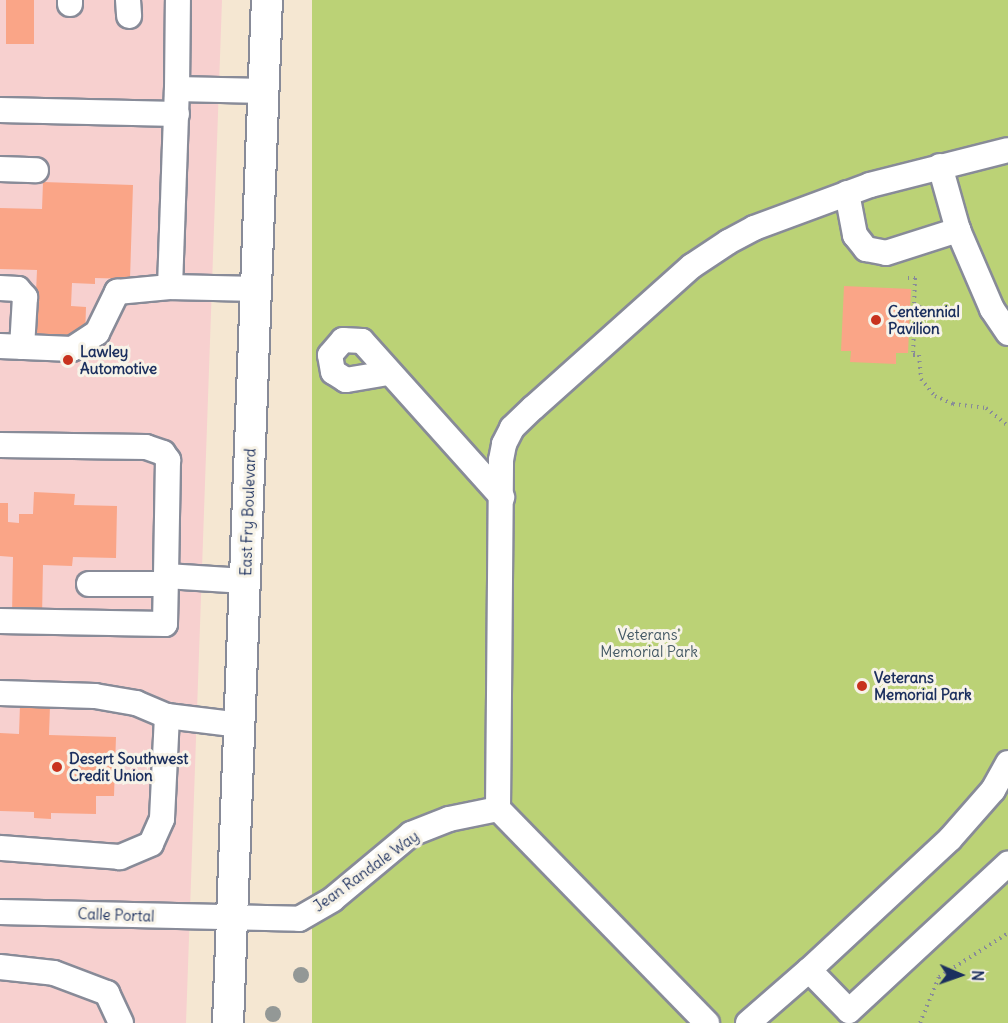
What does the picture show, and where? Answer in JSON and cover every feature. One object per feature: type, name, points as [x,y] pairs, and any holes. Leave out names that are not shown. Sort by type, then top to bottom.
[{"type":"main road","name":"East Fry Boulevard","points":[[228,1023],[267,0]]},
{"type":"street","points":[[170,288],[177,114],[178,0]]},
{"type":"street","points":[[177,89],[264,91]]},
{"type":"street","points":[[0,110],[177,114]]},
{"type":"street","points":[[707,1023],[498,809],[501,460],[512,428],[693,266],[754,228],[847,193],[940,166],[1008,150]]},
{"type":"street","points":[[940,166],[958,230],[992,309],[1008,333]]},
{"type":"street","points":[[0,169],[36,170]]},
{"type":"street","points":[[847,193],[855,235],[866,249],[886,253],[958,230]]},
{"type":"street","points":[[0,288],[18,289],[25,297],[11,346],[72,350],[97,333],[117,292],[170,288],[256,289]]},
{"type":"street","points":[[388,372],[502,497]]},
{"type":"street","points":[[0,445],[146,447],[163,453],[168,460],[165,624],[0,621]]},
{"type":"street","points":[[89,584],[166,580],[245,581]]},
{"type":"street","points":[[0,693],[95,696],[136,703],[166,716],[240,725]]},
{"type":"street","points":[[0,848],[120,857],[151,844],[162,819],[166,716]]},
{"type":"street","points":[[748,1023],[809,970],[950,839],[993,790],[1008,763]]},
{"type":"street","name":"Jean Randale Way","points":[[232,919],[299,918],[333,899],[411,834],[449,819],[498,809]]},
{"type":"street","points":[[809,970],[849,1011],[1008,864]]},
{"type":"street","name":"Calle Portal","points":[[0,912],[232,919]]},
{"type":"street","points":[[0,967],[54,973],[107,993],[121,1023]]},
{"type":"path","points":[[908,278],[915,278],[914,305],[922,308],[919,323],[914,327],[913,355],[919,355],[921,379],[935,396],[953,404],[986,408],[1008,426]]},
{"type":"path","points":[[920,1023],[939,977],[1008,933]]},
{"type":"shaded area","points":[[0,0],[222,0],[186,1023],[0,1023]]},
{"type":"green space","name":"Veterans' Memorial Park","points":[[312,0],[1008,0],[1008,1023],[312,1023]]},
{"type":"building","points":[[6,0],[34,0],[34,44],[6,44]]},
{"type":"building","points":[[43,182],[133,185],[130,279],[95,278],[95,284],[72,283],[71,306],[86,307],[85,339],[34,338],[37,270],[0,269],[0,208],[42,209]]},
{"type":"building","name":"Centennial Pavilion","points":[[844,286],[911,289],[908,353],[896,353],[896,364],[850,362],[851,351],[841,351]]},
{"type":"building","points":[[34,492],[75,494],[74,505],[117,506],[116,558],[73,557],[72,566],[43,565],[42,617],[12,616],[13,557],[0,556],[0,503],[8,503],[8,522],[19,523],[19,514],[33,514]]},
{"type":"building","name":"Desert Southwest Credit Union","points":[[20,705],[50,706],[49,735],[116,737],[114,796],[96,796],[96,814],[51,813],[51,819],[34,818],[34,812],[0,811],[0,733],[19,734]]},
{"type":"place","name":"Centennial Pavilion","points":[[876,320]]},
{"type":"place","name":"Lawley Automotive","points":[[68,360]]},
{"type":"place","name":"Veterans Memorial Park","points":[[862,686]]},
{"type":"place","name":"Desert Southwest Credit Union","points":[[57,767]]}]
